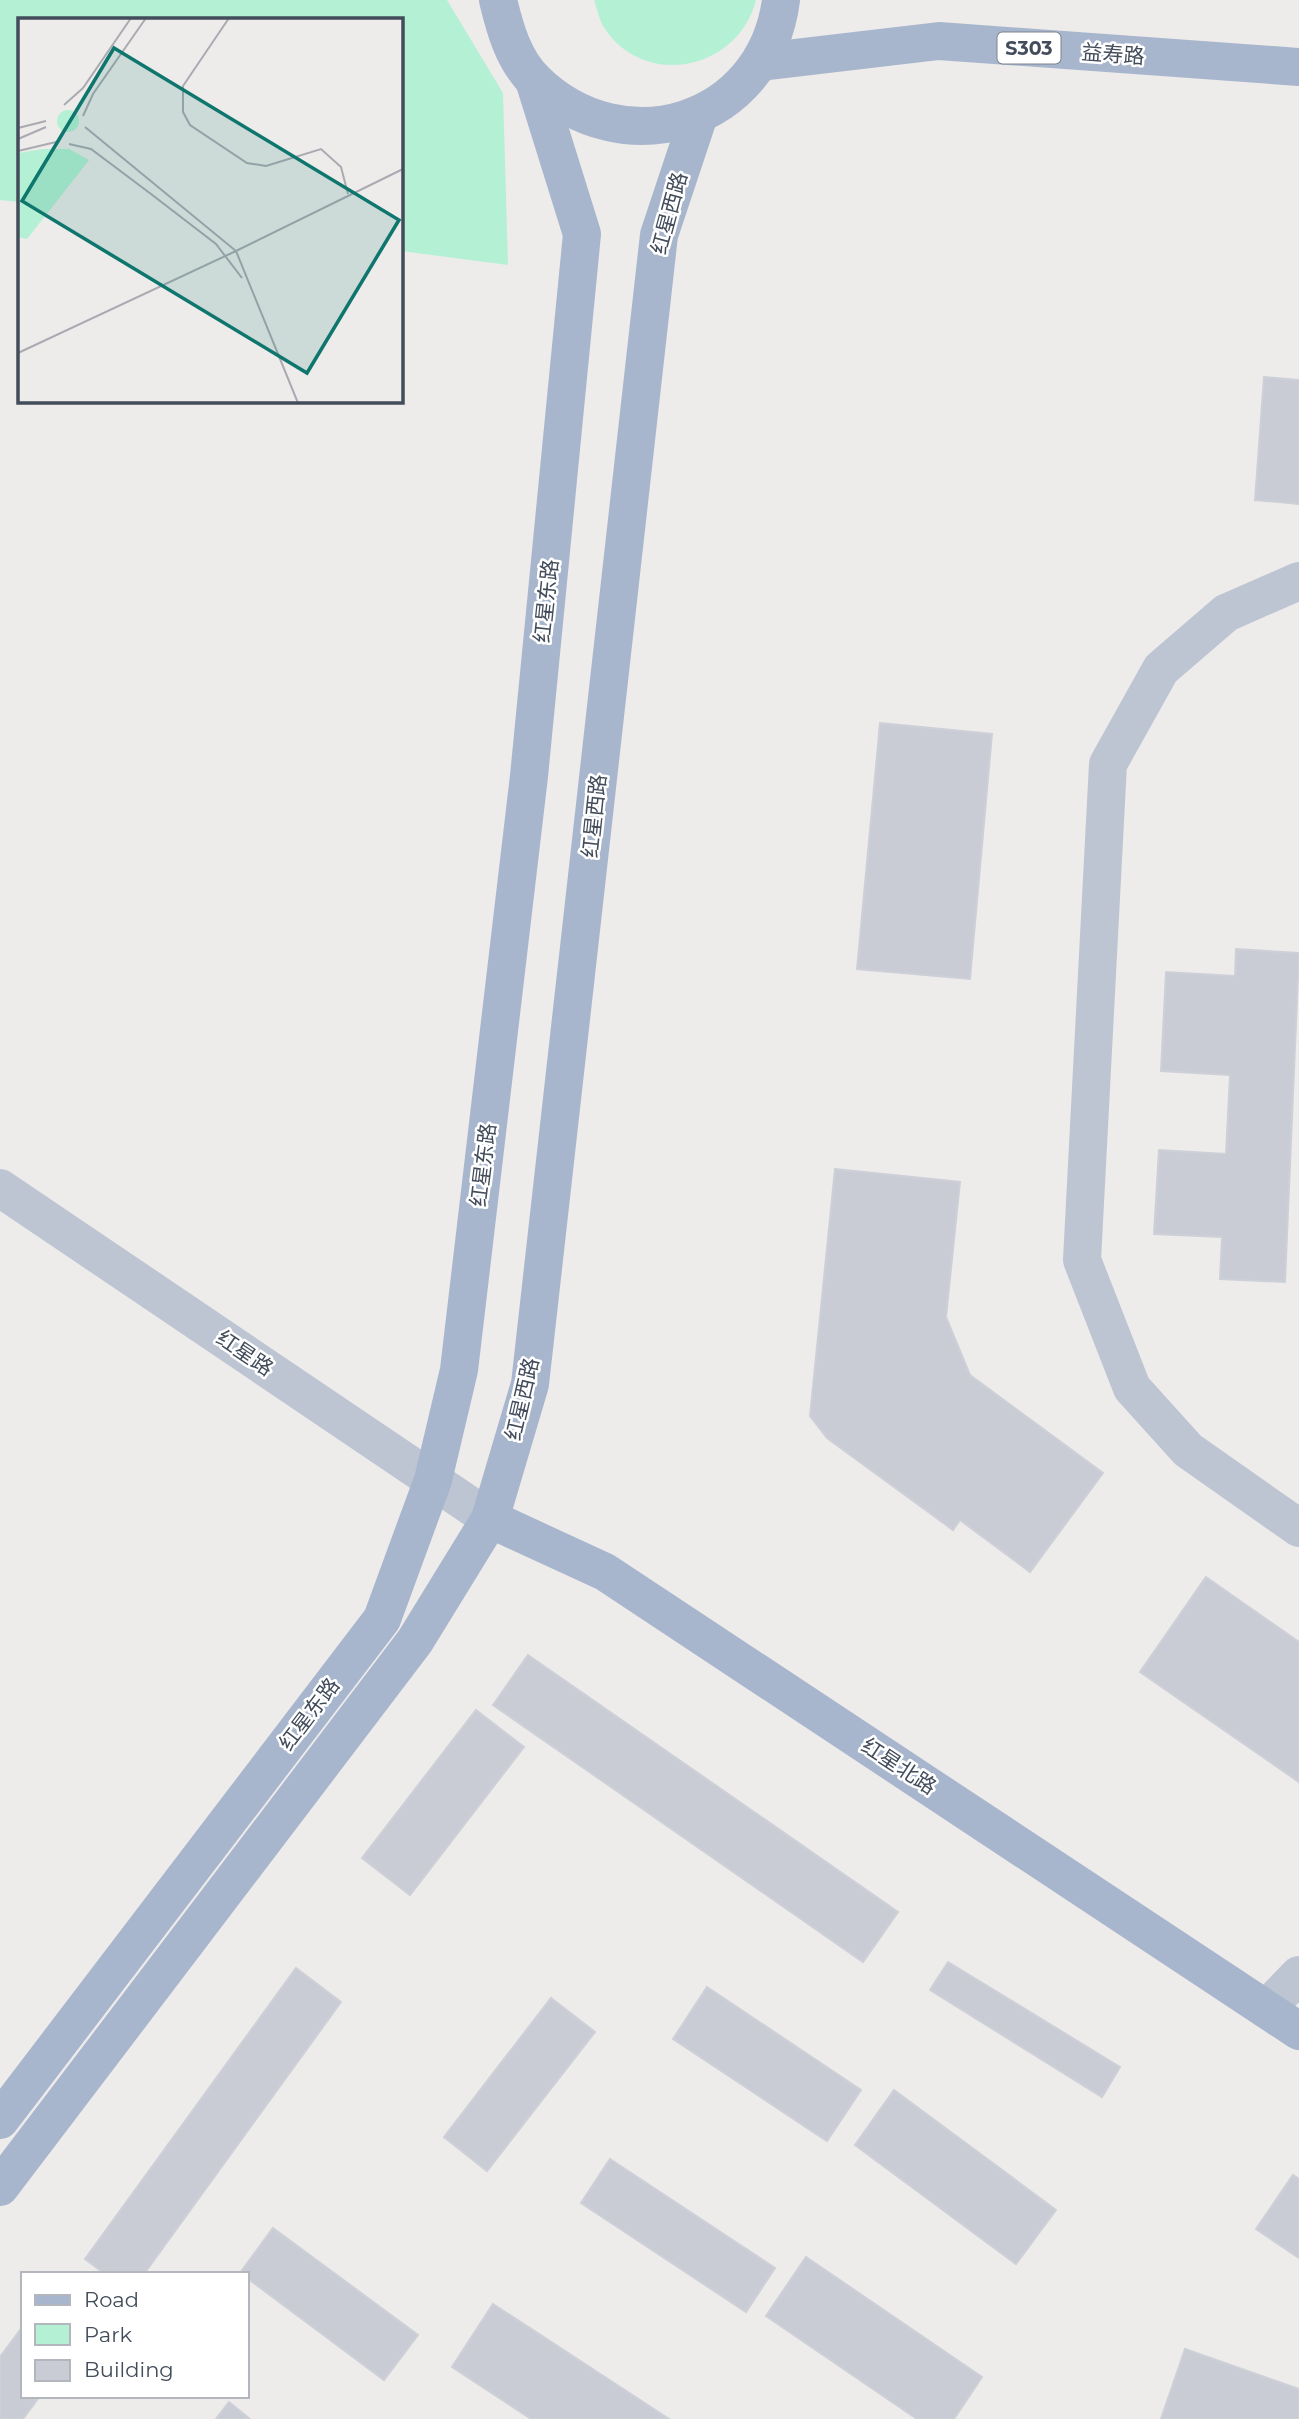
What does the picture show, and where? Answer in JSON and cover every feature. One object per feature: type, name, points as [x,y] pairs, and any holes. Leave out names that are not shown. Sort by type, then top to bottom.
[{"type":"main road","points":[[498,0],[507,39],[534,80],[572,110],[618,126],[659,126],[699,115],[733,93],[761,62],[778,23],[781,0]]},
{"type":"main road","name":"益寿路","points":[[761,62],[939,41],[1299,67]]},
{"type":"main road","name":"红星东路","points":[[0,2120],[382,1619],[433,1480],[463,1342],[529,776],[582,234],[534,80]]},
{"type":"main road","name":"红星西路","points":[[490,1518],[530,1384],[659,235],[699,115]]},
{"type":"main road","name":"红星东路","points":[[0,2187],[415,1641],[490,1518]]},
{"type":"main road","name":"红星北路","points":[[490,1518],[606,1572],[1299,2031]]},
{"type":"street","points":[[1299,581],[1226,613],[1161,669],[1108,764],[1082,1260],[1132,1388],[1188,1450],[1299,1528]]},
{"type":"street","name":"红星路","points":[[0,1188],[490,1518]]},
{"type":"street","points":[[1266,2009],[1299,1975]]},
{"type":"green space","points":[[0,0],[447,0],[503,93],[508,265],[402,251],[402,18],[18,18],[18,202],[0,200]]},
{"type":"green space","points":[[594,0],[756,0],[746,24],[730,43],[710,56],[688,64],[664,65],[641,59],[620,46],[603,26]]},
{"type":"building","points":[[1264,377],[1299,380],[1299,504],[1255,500]]},
{"type":"building","points":[[880,723],[992,734],[970,979],[857,969]]},
{"type":"building","points":[[1236,949],[1299,953],[1285,1282],[1220,1279],[1222,1237],[1154,1234],[1159,1150],[1226,1154],[1230,1075],[1161,1071],[1166,972],[1235,976]]},
{"type":"building","points":[[835,1169],[960,1182],[946,1317],[970,1375],[1103,1473],[1030,1572],[960,1520],[953,1530],[827,1438],[810,1416]]},
{"type":"building","points":[[1206,1577],[1299,1642],[1299,1782],[1140,1672]]},
{"type":"building","points":[[528,1655],[898,1912],[863,1962],[493,1705]]},
{"type":"building","points":[[476,1710],[524,1747],[410,1895],[362,1858]]},
{"type":"building","points":[[948,1962],[1120,2067],[1102,2097],[930,1990]]},
{"type":"building","points":[[296,1968],[341,2002],[145,2272],[102,2272],[85,2259]]},
{"type":"building","points":[[707,1987],[861,2090],[827,2141],[673,2039]]},
{"type":"building","points":[[551,1998],[595,2032],[487,2171],[444,2137]]},
{"type":"building","points":[[894,2090],[1056,2210],[1016,2264],[855,2145]]},
{"type":"building","points":[[610,2159],[775,2268],[746,2312],[581,2203]]},
{"type":"building","points":[[1293,2175],[1299,2179],[1299,2258],[1256,2229]]},
{"type":"building","points":[[273,2228],[418,2335],[384,2380],[248,2279],[248,2272],[241,2272]]},
{"type":"building","points":[[806,2257],[982,2377],[954,2419],[917,2419],[766,2316]]},
{"type":"building","points":[[493,2304],[669,2419],[531,2419],[452,2367]]},
{"type":"building","points":[[21,2329],[21,2398],[39,2398],[23,2419],[0,2419],[0,2357]]},
{"type":"building","points":[[1185,2349],[1299,2389],[1299,2419],[1161,2419]]},
{"type":"building","points":[[229,2402],[250,2419],[216,2419]]}]
